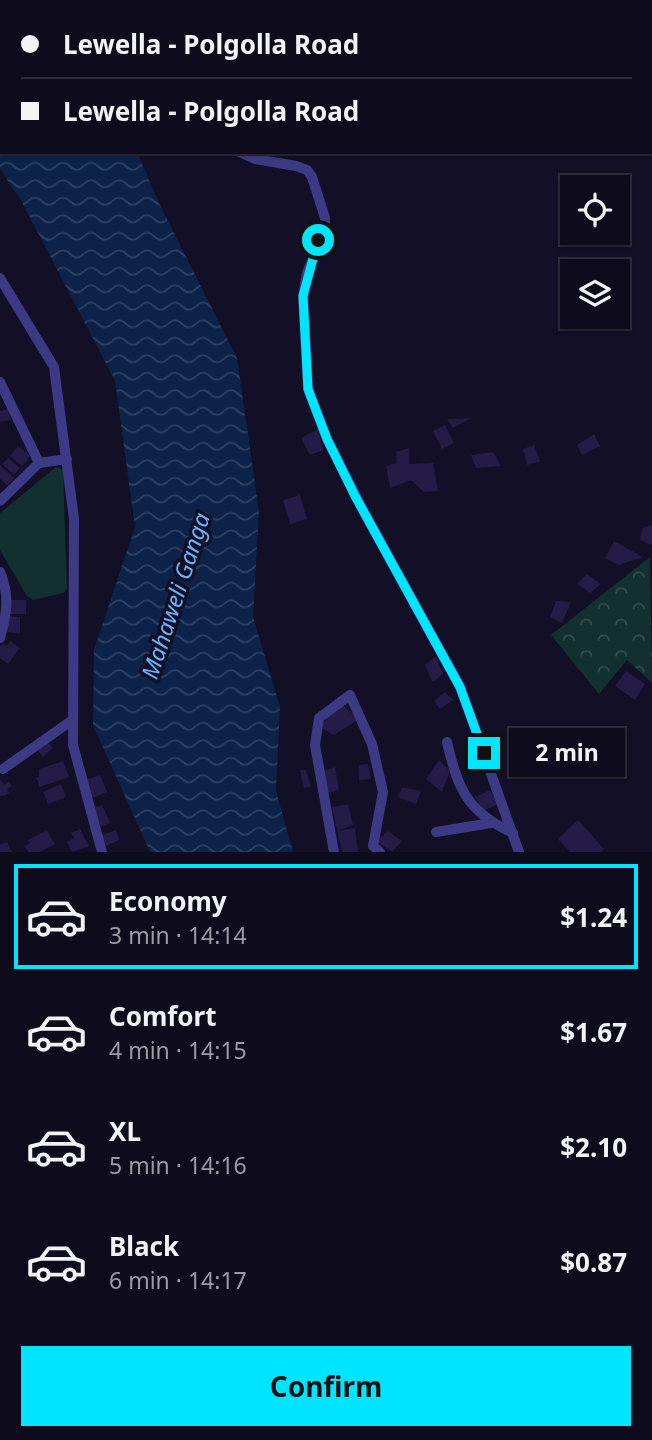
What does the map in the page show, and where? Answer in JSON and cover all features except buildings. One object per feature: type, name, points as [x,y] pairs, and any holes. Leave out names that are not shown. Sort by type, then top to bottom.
[{"type":"street","points":[[244,154],[255,159],[296,166],[307,170],[312,177],[325,218],[325,229],[307,273],[303,296],[308,389],[327,439],[365,514],[460,687],[519,852]]},
{"type":"street","points":[[0,278],[54,367],[74,519],[71,722],[79,777],[102,852]]},
{"type":"street","points":[[0,382],[39,463]]},
{"type":"street","points":[[0,501],[39,463],[67,459]]},
{"type":"street","points":[[0,572],[8,589],[6,615],[0,638]]},
{"type":"street","points":[[334,852],[315,745],[319,718],[350,695],[372,744],[383,792],[373,846],[380,852]]},
{"type":"street","points":[[3,769],[71,722]]},
{"type":"street","points":[[447,742],[455,776],[467,802],[491,823],[513,833]]},
{"type":"street","points":[[436,832],[491,823]]},
{"type":"green space","points":[[56,467],[63,470],[67,588],[64,593],[33,600],[27,596],[0,550],[0,513]]},
{"type":"green space","points":[[650,557],[652,683],[627,660],[599,694],[551,635]]},
{"type":"water","name":"Mahaweli Ganga","points":[[0,154],[138,154],[158,201],[237,358],[259,511],[253,617],[280,707],[276,791],[293,852],[150,852],[93,725],[94,650],[135,527],[115,381],[22,202],[0,169]]},
{"type":"route","points":[[318,240],[303,296],[308,389],[327,439],[355,496],[460,687],[484,753]]}]
